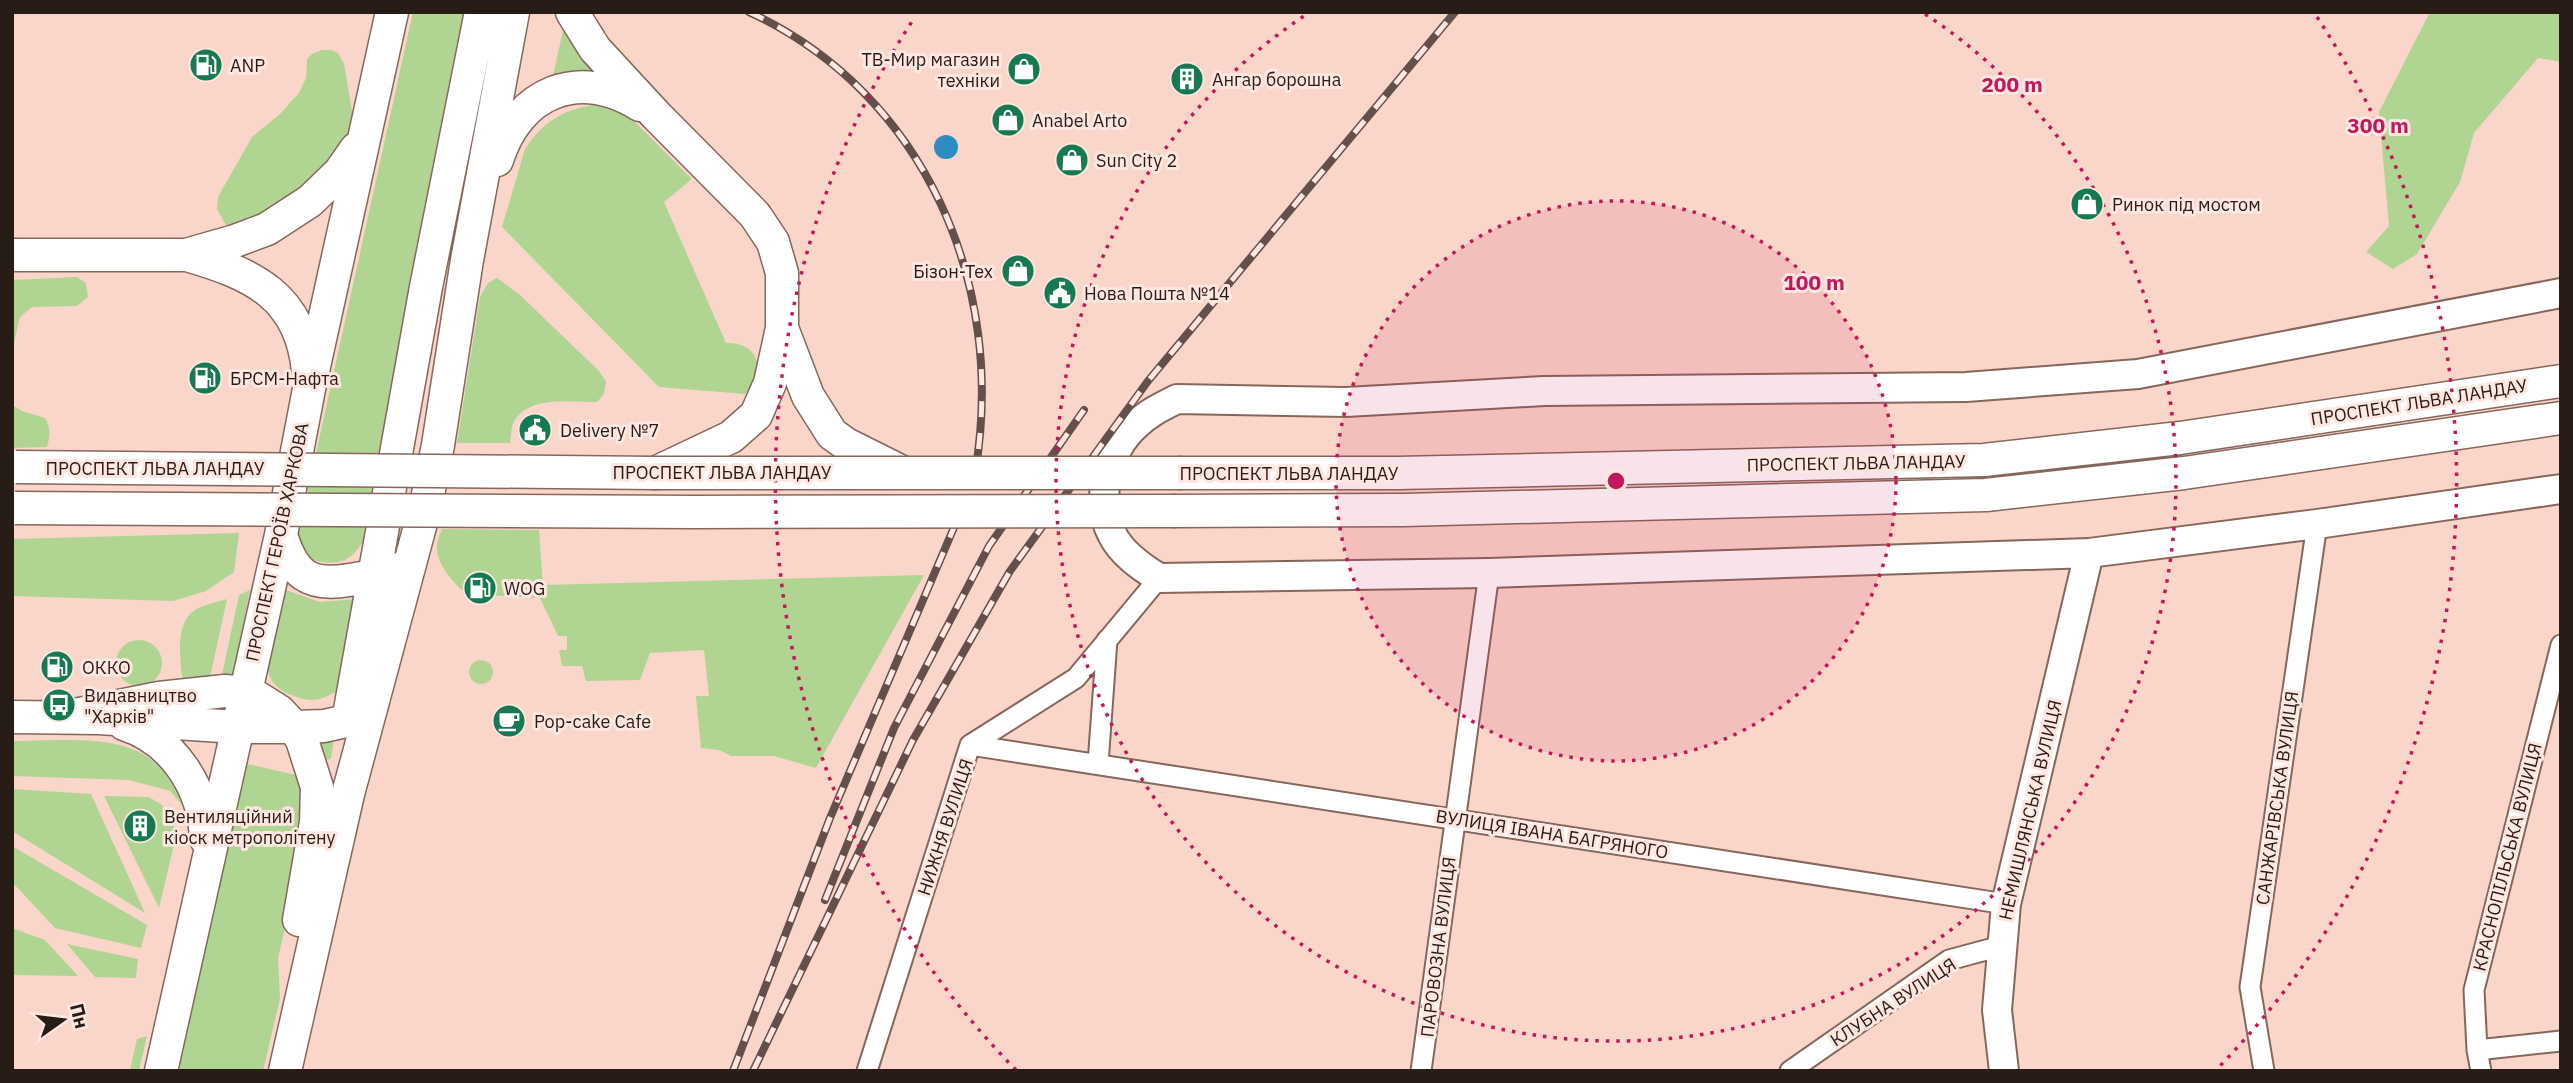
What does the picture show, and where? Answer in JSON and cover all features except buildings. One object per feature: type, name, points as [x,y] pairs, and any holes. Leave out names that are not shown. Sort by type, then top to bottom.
[{"type":"main road","name":"ПРОСПЕКТ ГЕРОЇВ ХАРКОВА","points":[[161,1071],[281,535],[309,389],[392,12]]},
{"type":"main road","points":[[285,1071],[351,783],[364,693],[359,579],[361,570],[381,540],[426,286],[481,12]]},
{"type":"main road","points":[[303,991],[306,932],[340,769],[418,532],[438,444],[467,260],[513,12]]},
{"type":"main road","points":[[572,12],[595,49],[744,203],[774,242],[782,273],[782,328],[768,390],[761,407],[750,423],[731,437],[655,473]]},
{"type":"main road","points":[[467,260],[503,142],[523,112],[560,91],[593,86],[618,93],[656,115]]},
{"type":"main road","points":[[12,255],[186,255],[250,236],[297,211],[320,193],[340,172],[364,132]]},
{"type":"main road","points":[[186,255],[239,271],[258,281],[274,295],[289,313],[300,333],[305,348],[309,389]]},
{"type":"main road","points":[[782,328],[808,396],[832,434],[846,444],[902,472]]},
{"type":"main road","name":"ПРОСПЕКТ ЛЬВА ЛАНДАУ","points":[[13,467],[655,473],[1398,473],[1984,460],[2180,438],[2561,380]]},
{"type":"main road","name":"ПРОСПЕКТ ЛЬВА ЛАНДАУ","points":[[13,508],[694,512],[1404,510],[1986,495],[2183,474],[2561,418]]},
{"type":"main road","points":[[281,535],[292,562],[304,576],[324,583],[359,579],[399,564],[407,556],[418,532]]},
{"type":"main road","points":[[65,716],[159,698],[218,691],[240,713]]},
{"type":"main road","points":[[12,717],[99,718],[240,713],[290,723],[324,726],[364,693]]},
{"type":"main road","points":[[99,718],[148,734],[168,750],[185,771],[199,797],[204,817],[205,875]]},
{"type":"main road","points":[[290,723],[313,769],[318,799],[298,932],[297,950],[303,991]]},
{"type":"street","points":[[2561,293],[2138,374],[1966,387],[1544,391],[1346,402],[1177,398],[1155,410],[1126,436],[1112,461],[1105,491],[1111,534],[1134,561],[1158,578],[1489,573],[2089,553],[2561,489]]},
{"type":"street","name":"САНЖАРІВСЬКА ВУЛИЦЯ","points":[[2264,1071],[2250,987],[2317,524]]},
{"type":"street","name":"НЕМИШЛЯНСЬКА ВУЛИЦЯ","points":[[2004,1071],[1997,1010],[2006,904],[2089,553]]},
{"type":"street","name":"ПАРОВОЗНА ВУЛИЦЯ","points":[[1422,1071],[1489,573]]},
{"type":"street","name":"НИЖНЯ ВУЛИЦЯ","points":[[867,1071],[971,745],[1076,678],[1158,578]]},
{"type":"street","points":[[1098,764],[1107,640]]},
{"type":"street","name":"КРАСНОПІЛЬСЬКА ВУЛИЦЯ","points":[[2481,1071],[2477,1050],[2474,990],[2561,645]]},
{"type":"street","name":"ВУЛИЦЯ ІВАНА БАГРЯНОГО","points":[[971,745],[2006,904]]},
{"type":"street","name":"КЛУБНА ВУЛИЦЯ","points":[[1790,1071],[1949,960],[2001,946]]},
{"type":"street","points":[[2477,1050],[2561,1041]]},
{"type":"green space","points":[[413,12],[473,12],[367,533],[362,544],[349,558],[333,563],[324,562],[303,557],[298,538]]},
{"type":"green space","points":[[2430,12],[2561,12],[2561,62],[2538,58],[2474,133],[2460,182],[2417,254],[2393,269],[2366,252],[2389,226],[2379,112]]},
{"type":"green space","points":[[564,26],[606,75],[550,89]]},
{"type":"green space","points":[[322,50],[338,53],[344,64],[353,117],[346,142],[328,170],[262,219],[227,227],[217,209],[218,197],[252,137],[280,114],[299,93],[306,78],[307,59]]},
{"type":"green space","points":[[600,104],[614,106],[627,114],[692,179],[664,202],[726,343],[747,348],[756,360],[756,377],[745,394],[659,387],[502,227],[525,149],[532,139],[548,123],[566,112]]},
{"type":"green space","points":[[77,277],[86,283],[88,297],[77,306],[32,307],[20,317],[12,351],[12,280]]},
{"type":"green space","points":[[497,278],[520,295],[599,371],[606,382],[604,394],[597,402],[564,401],[530,407],[514,421],[510,443],[457,443],[480,297],[488,283]]},
{"type":"green space","points":[[12,405],[45,418],[49,432],[47,447],[12,448]]},
{"type":"green space","points":[[442,529],[539,530],[543,585],[924,575],[816,768],[774,756],[731,756],[719,750],[701,748],[696,696],[709,696],[704,650],[650,653],[640,680],[586,681],[582,666],[562,666],[559,650],[567,650],[567,636],[558,636],[540,598],[467,594],[439,560],[437,544]]},
{"type":"green space","points":[[239,533],[234,572],[206,591],[173,601],[12,596],[12,539]]},
{"type":"green space","points":[[283,589],[320,602],[358,599],[341,689],[323,698],[308,700],[290,694],[278,687],[269,676],[269,655]]},
{"type":"green space","points":[[250,590],[232,679],[220,684],[239,595]]},
{"type":"green space","points":[[227,599],[208,686],[183,689],[180,646],[183,625],[195,610]]},
{"type":"green space","points":[[139,640],[155,647],[162,663],[155,679],[139,686],[123,679],[116,663],[123,647]]},
{"type":"green space","points":[[481,660],[489,664],[493,672],[489,680],[481,684],[473,680],[469,672],[473,664]]},
{"type":"green space","points":[[335,731],[331,759],[319,761],[309,732]]},
{"type":"green space","points":[[82,740],[117,744],[133,749],[157,764],[186,794],[184,807],[170,791],[129,780],[12,776],[12,741]]},
{"type":"green space","points":[[247,764],[305,777],[300,865],[278,958],[280,999],[263,1071],[177,1071]]},
{"type":"green space","points":[[12,789],[91,794],[145,913],[12,831]]},
{"type":"green space","points":[[104,796],[149,797],[162,805],[170,817],[177,832],[159,908]]},
{"type":"green space","points":[[12,846],[147,925],[141,948],[55,928],[12,882]]},
{"type":"green space","points":[[12,928],[45,940],[78,976],[12,975]]},
{"type":"green space","points":[[67,944],[138,959],[136,978],[95,977]]},
{"type":"green space","points":[[147,1036],[139,1071],[130,1071],[137,1039]]},
{"type":"water","points":[[946,135],[954,139],[958,147],[954,155],[946,159],[938,155],[934,147],[938,139]]},
{"type":"railway","points":[[749,12],[811,48],[863,92],[907,145],[940,203],[964,267],[978,334],[982,403],[975,473]]},
{"type":"railway","points":[[753,1071],[913,740],[1010,571],[1148,381],[1455,12]]},
{"type":"railway","points":[[825,900],[894,728],[989,546],[1084,410]]},
{"type":"railway","points":[[733,1071],[830,818],[961,511]]},
{"type":"place","name":"ANP","points":[[206,65]]},
{"type":"place","name":"ТВ-Мир магазин техніки","points":[[1024,69]]},
{"type":"place","name":"Ангар борошна","points":[[1187,79]]},
{"type":"place","name":"Anabel Arto","points":[[1008,120]]},
{"type":"place","name":"Sun City 2","points":[[1072,160]]},
{"type":"place","name":"Ринок під мостом","points":[[2087,204]]},
{"type":"place","name":"Бізон-Тех","points":[[1018,271]]},
{"type":"place","name":"Нова Пошта №14","points":[[1060,293]]},
{"type":"place","name":"БРСМ-Нафта","points":[[205,378]]},
{"type":"place","name":"Delivery №7","points":[[535,430]]},
{"type":"place","name":"WOG","points":[[480,588]]},
{"type":"place","name":"ОККО","points":[[57,667]]},
{"type":"place","name":"Видавництво \"Харків\"","points":[[59,705]]},
{"type":"place","name":"Pop-cake Cafe","points":[[509,721]]},
{"type":"place","name":"Вентиляційний кіоск метрополітену","points":[[140,826]]}]
